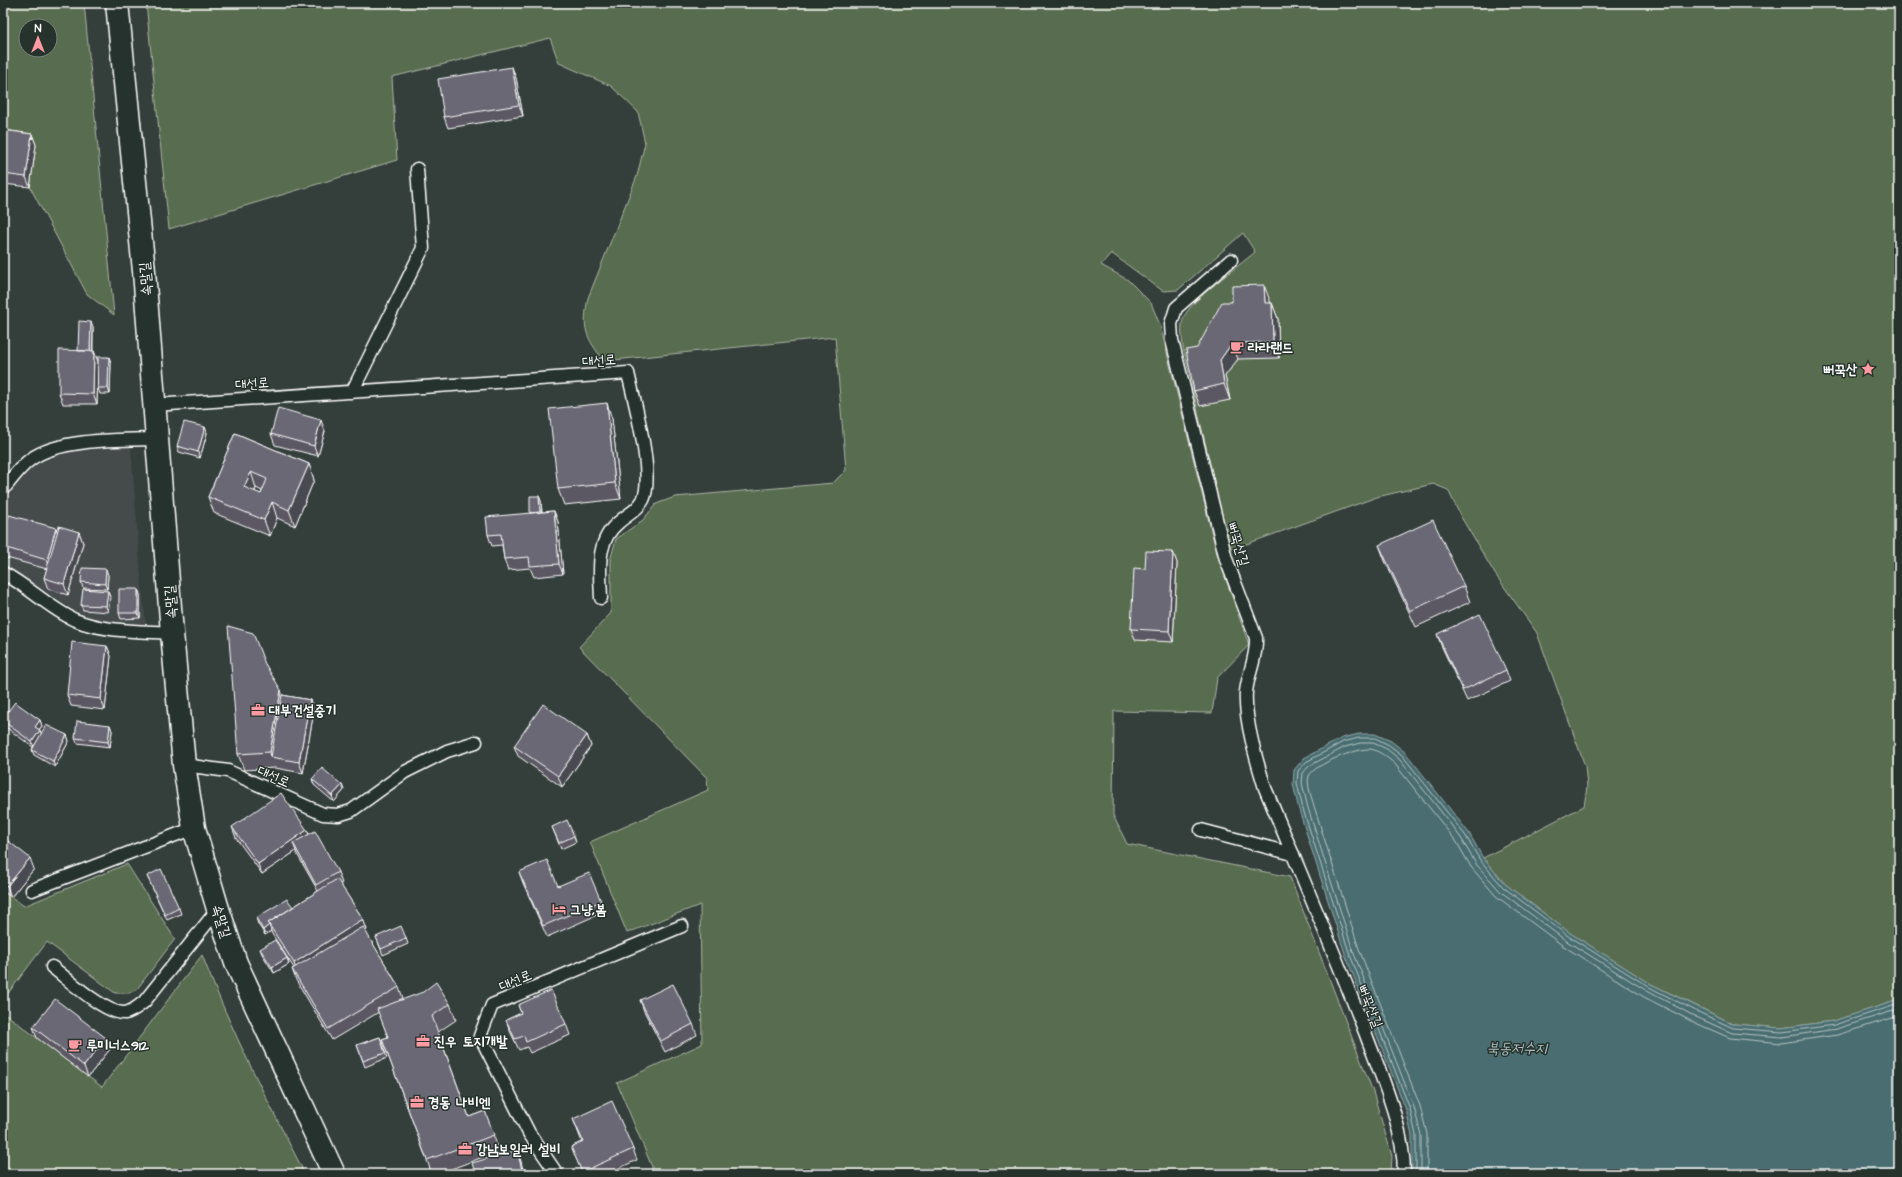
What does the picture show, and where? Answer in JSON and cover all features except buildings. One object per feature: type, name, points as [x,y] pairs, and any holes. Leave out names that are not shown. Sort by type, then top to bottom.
[{"type":"street","name":"속말길","points":[[117,3],[144,271],[172,633],[184,765],[194,828],[218,910],[236,963],[334,1174]]},
{"type":"lane","points":[[352,392],[423,248],[417,169]]},
{"type":"lane","name":"뻐꾹산길","points":[[1231,260],[1176,308],[1171,324],[1172,340],[1226,558],[1256,638],[1257,651],[1246,693],[1249,726],[1256,760],[1265,788],[1350,993],[1376,1062],[1398,1128],[1404,1156],[1404,1174]]},
{"type":"lane","name":"대선로","points":[[155,405],[628,373],[644,455],[646,485],[644,499],[636,511],[619,521],[608,532],[602,544],[600,564],[601,598]]},
{"type":"lane","points":[[6,486],[31,458],[54,449],[81,443],[158,439]]},
{"type":"lane","points":[[3,573],[75,620],[103,627],[130,631],[172,633]]},
{"type":"lane","name":"대선로","points":[[184,765],[228,771],[323,814],[338,815],[351,811],[405,772],[447,751],[476,742]]},
{"type":"lane","points":[[32,890],[194,828]]},
{"type":"lane","points":[[1201,830],[1293,854]]},
{"type":"lane","points":[[52,967],[102,1005],[115,1012],[125,1013],[144,1002],[218,910]]},
{"type":"lane","name":"대선로","points":[[557,1174],[529,1133],[480,1036],[492,1005],[682,926]]},
{"type":"shaded area","points":[[131,447],[146,625],[108,622],[82,615],[3,565],[3,504],[6,495],[33,465],[71,451]]},
{"type":"green space","points":[[3,3],[84,3],[114,315],[87,294],[30,187],[35,145],[3,141]]},
{"type":"green space","points":[[146,3],[1899,3],[1899,1000],[1833,1021],[1781,1028],[1734,1024],[1651,984],[1570,933],[1505,884],[1483,858],[1584,806],[1587,787],[1585,766],[1537,633],[1495,574],[1461,517],[1448,490],[1433,484],[1377,497],[1230,550],[1183,347],[1182,328],[1184,317],[1188,310],[1216,283],[1255,252],[1243,233],[1178,290],[1163,291],[1111,253],[1101,265],[1128,280],[1151,303],[1160,325],[1217,554],[1249,645],[1217,678],[1212,713],[1114,711],[1113,815],[1127,844],[1290,877],[1373,1092],[1392,1156],[1391,1174],[652,1174],[652,1167],[617,1083],[702,1044],[700,905],[627,933],[590,842],[708,790],[707,778],[579,647],[611,613],[611,557],[616,539],[643,520],[656,504],[675,497],[833,483],[846,470],[835,337],[604,361],[589,338],[585,325],[588,298],[637,176],[645,143],[638,112],[611,86],[559,63],[550,38],[392,77],[397,160],[169,229]]},
{"type":"green space","points":[[127,864],[175,939],[137,989],[129,993],[115,993],[47,942],[3,1000],[3,891],[24,906]]},
{"type":"green space","points":[[202,955],[238,1039],[305,1174],[3,1174],[3,1012],[102,1087]]},
{"type":"water","name":"북동저수지","points":[[1359,734],[1375,734],[1391,741],[1405,752],[1469,833],[1483,858],[1505,884],[1570,933],[1651,984],[1734,1024],[1781,1028],[1833,1021],[1899,1000],[1899,1174],[1412,1174],[1412,1136],[1406,1110],[1345,954],[1299,810],[1293,784],[1294,770],[1304,758],[1342,738]]},
{"type":"place","name":"라라랜드","points":[[1237,347]]},
{"type":"place","name":"뻐꾹산","points":[[1868,369]]},
{"type":"place","name":"대부건설중기","points":[[258,710]]},
{"type":"place","name":"그냥,봄","points":[[559,909]]},
{"type":"place","name":"진우 토지개발","points":[[423,1041]]},
{"type":"place","name":"루미너스912","points":[[75,1045]]},
{"type":"place","name":"경동 나비엔","points":[[417,1102]]},
{"type":"place","name":"강남보일러 설비","points":[[465,1149]]}]
